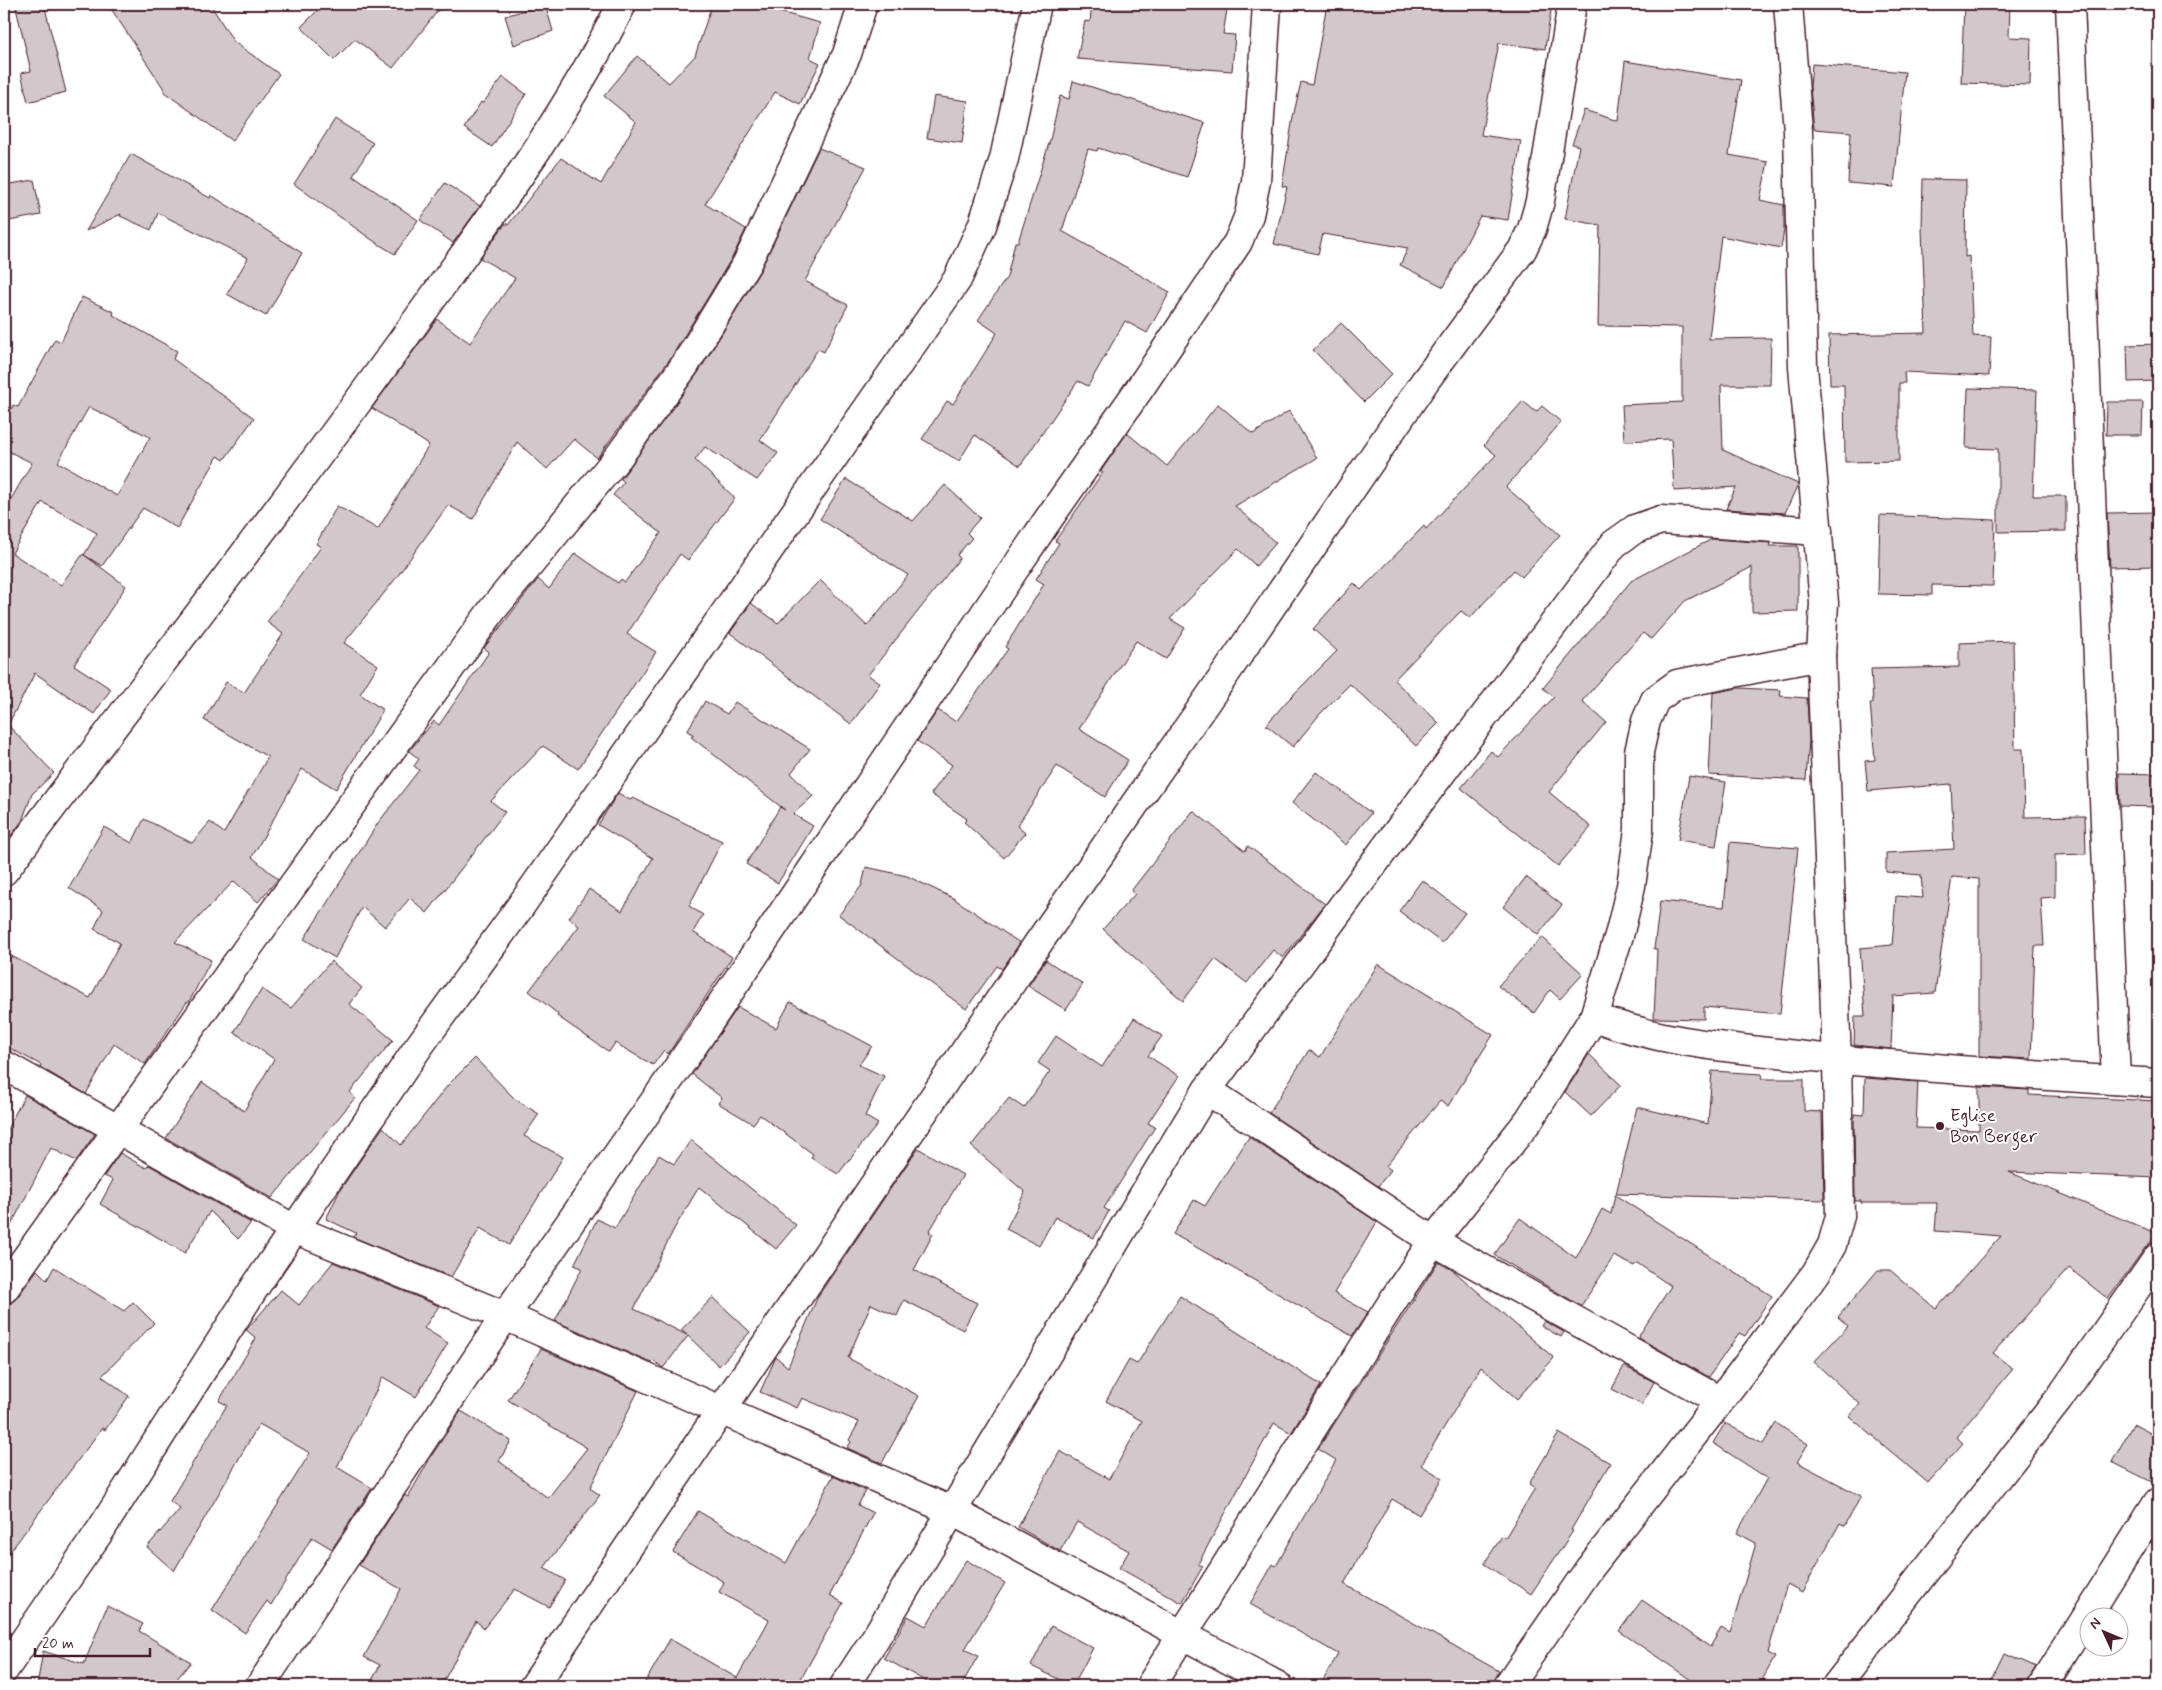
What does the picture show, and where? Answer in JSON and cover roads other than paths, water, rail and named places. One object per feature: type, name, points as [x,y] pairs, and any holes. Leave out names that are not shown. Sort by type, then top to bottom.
[{"type":"street","points":[[4,871],[359,402],[511,189],[577,86],[622,4]]},
{"type":"street","points":[[4,1289],[493,609],[619,456],[685,365],[747,263],[847,54],[863,4]]},
{"type":"street","points":[[4,1670],[100,1531],[255,1287],[417,1049],[525,899],[957,280],[982,226],[1004,159],[1036,4]]},
{"type":"street","points":[[260,1686],[505,1316],[698,1040],[1045,524],[1140,388],[1238,242],[1249,215],[1256,181],[1267,4]]},
{"type":"street","points":[[534,1686],[1033,950],[1226,673],[1425,381],[1522,250],[1532,230],[1540,201],[1572,4]]},
{"type":"street","points":[[1508,1686],[1589,1569],[1720,1401],[1816,1273],[1832,1245],[1840,1216],[1838,1060],[1821,656],[1824,604],[1803,367],[1798,131],[1788,4]]},
{"type":"street","points":[[2070,4],[2116,1080]]},
{"type":"street","points":[[844,1686],[876,1637],[1207,1090],[1403,824],[1614,544],[1635,529],[1661,520],[1818,531]]},
{"type":"street","points":[[1150,1686],[1184,1635],[1396,1296],[1433,1241],[1529,1120],[1594,1017],[1620,932],[1631,886],[1639,830],[1639,752],[1646,721],[1655,700],[1677,684],[1821,656]]},
{"type":"street","points":[[1594,1017],[1623,1028],[1676,1041],[1838,1060],[2158,1083]]},
{"type":"street","points":[[4,1065],[294,1229],[505,1316],[719,1411],[952,1510],[1278,1686]]},
{"type":"street","points":[[1207,1090],[1433,1241],[1720,1401]]},
{"type":"street","points":[[1836,1686],[2059,1399],[2158,1257]]},
{"type":"street","points":[[2042,1686],[2158,1502]]},
{"type":"place","name":"Eglise Bon Berger","points":[[1940,1126]]}]
